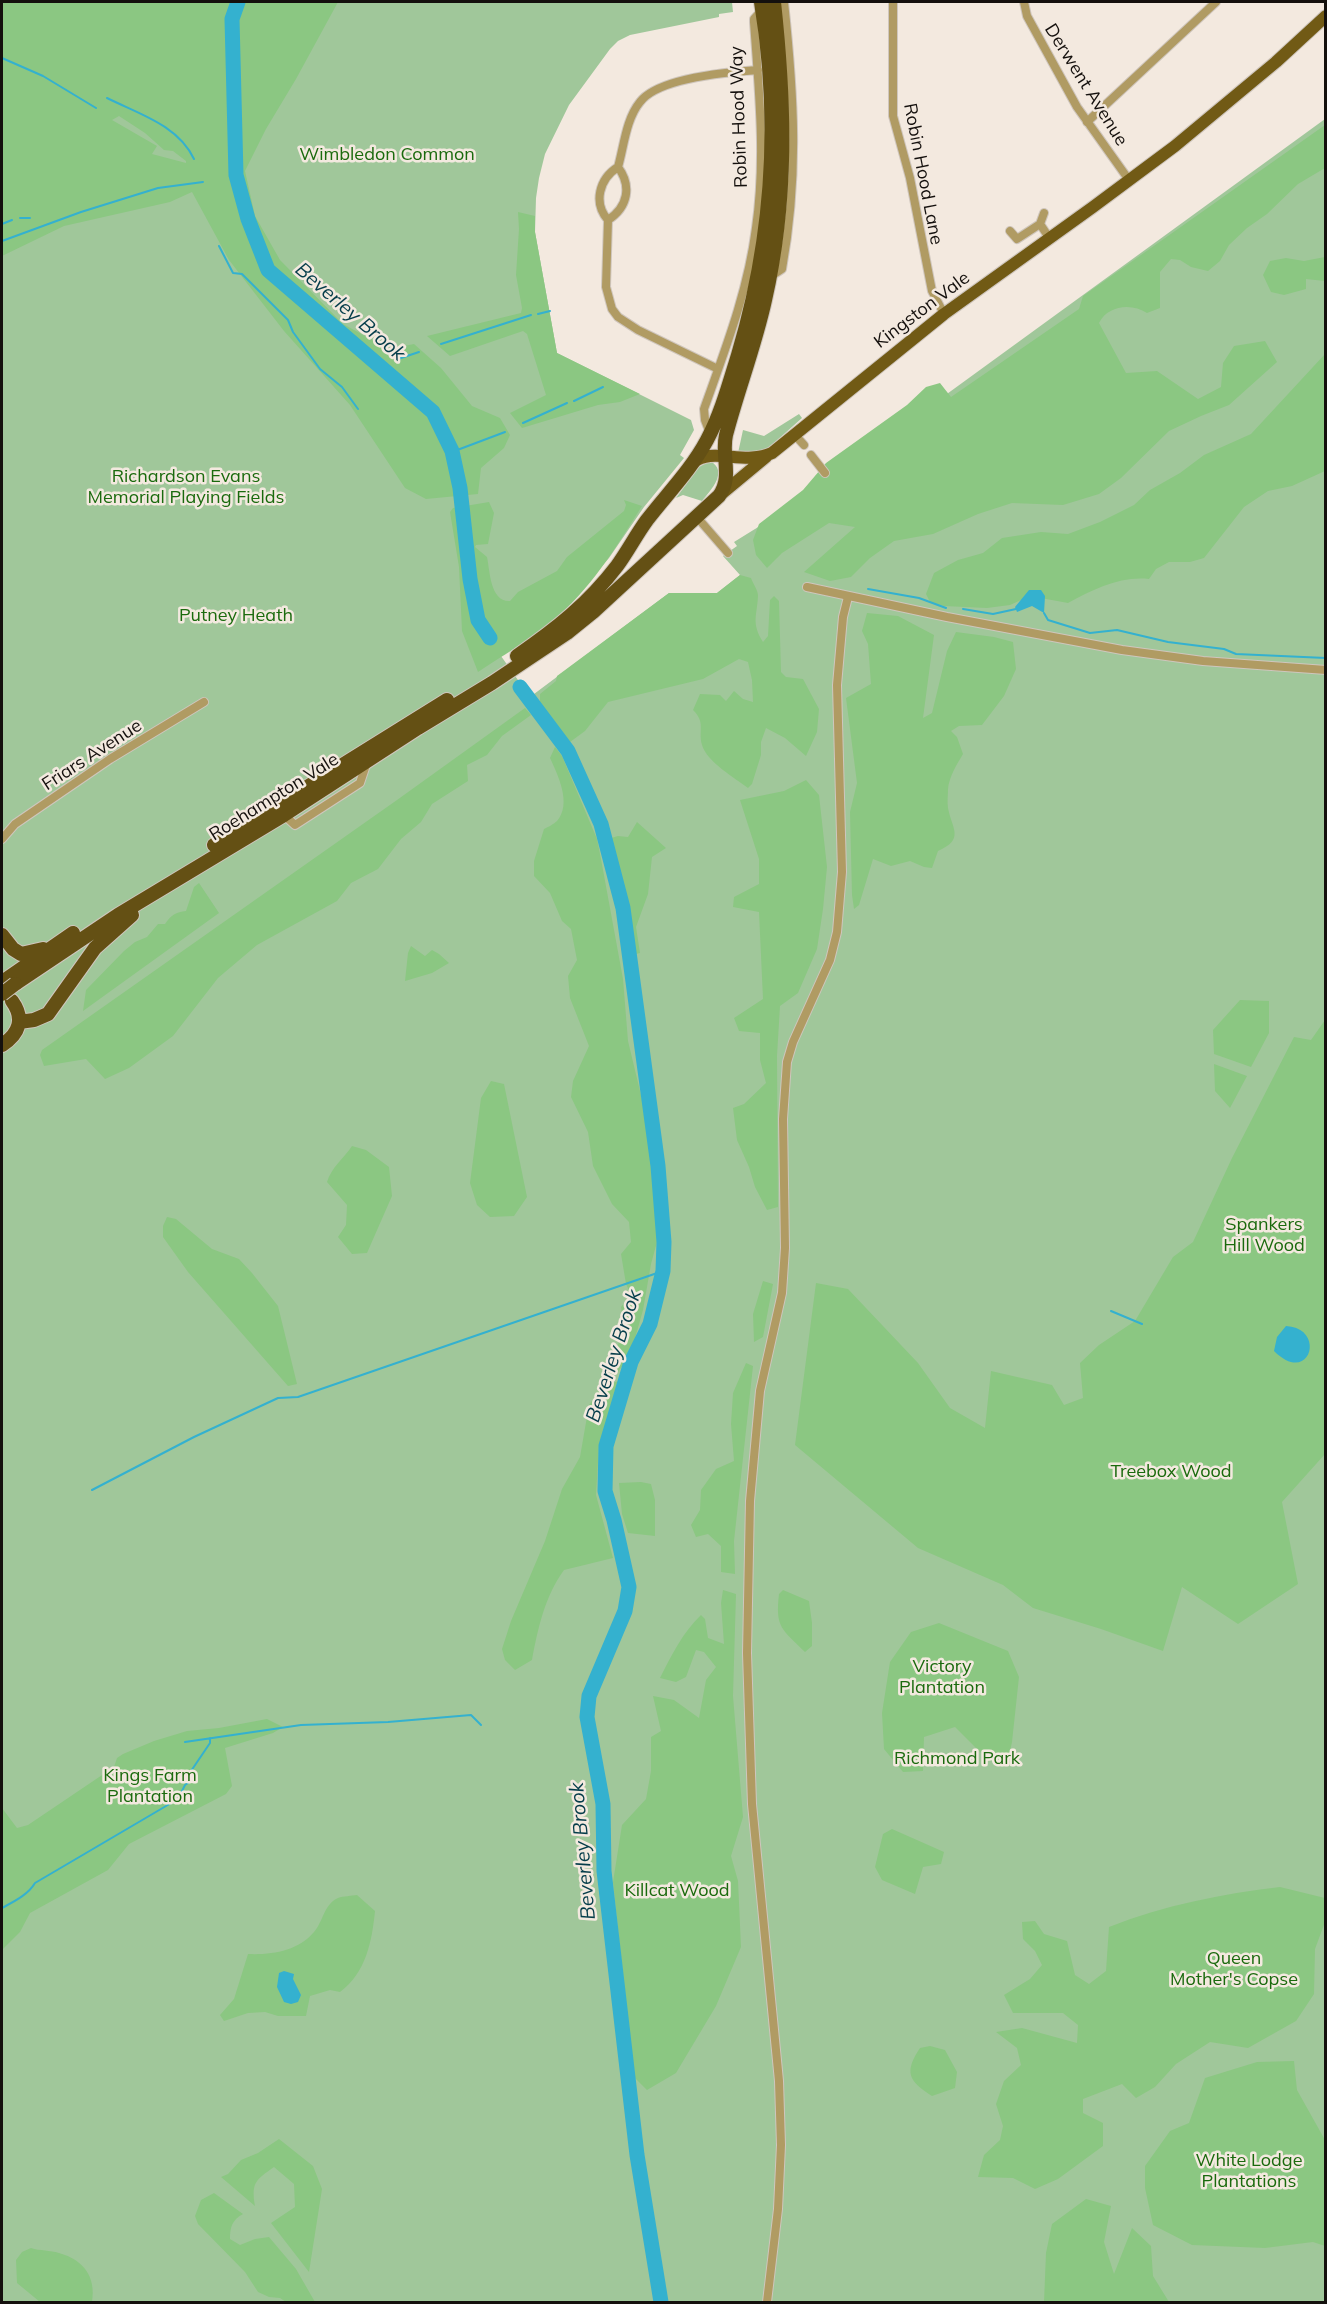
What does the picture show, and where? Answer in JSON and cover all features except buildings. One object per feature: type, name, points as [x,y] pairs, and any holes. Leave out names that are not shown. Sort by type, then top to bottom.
[{"type":"highway","points":[[564,629],[593,612],[719,496],[727,478],[724,457],[726,434],[776,273],[784,134],[774,2]]},
{"type":"highway","name":"Robin Hood Way","points":[[692,464],[710,433],[723,400],[747,322],[759,272],[767,221],[772,122],[762,6]]},
{"type":"highway","points":[[564,629],[604,583],[646,521],[692,464]]},
{"type":"highway","name":"Roehampton Vale","points":[[10,980],[284,814],[492,683],[564,629]]},
{"type":"highway","name":"Roehampton Vale","points":[[7,998],[10,980],[53,946],[410,722],[564,629]]},
{"type":"highway","points":[[19,1022],[34,1020],[48,1014],[90,955],[106,937],[189,872]]},
{"type":"highway","points":[[2,935],[13,949],[21,954],[53,946]]},
{"type":"highway","points":[[2,1045],[15,1034],[19,1022],[19,1013],[7,998]]},
{"type":"main road","name":"Kingston Vale","points":[[719,496],[944,314],[1175,146],[1258,77],[1326,16]]},
{"type":"main road","points":[[692,464],[705,456],[748,459],[772,453]]},
{"type":"street","points":[[776,273],[791,214],[795,129],[784,2]]},
{"type":"street","name":"Robin Hood Lane","points":[[893,2],[893,116],[910,178],[932,291],[944,314]]},
{"type":"street","name":"Derwent Avenue","points":[[1024,2],[1032,26],[1087,122],[1129,180]]},
{"type":"street","points":[[1087,122],[1216,2]]},
{"type":"street","name":"Robin Hood Way","points":[[710,433],[703,411],[740,304],[756,229],[762,171],[754,19],[762,6]]},
{"type":"street","points":[[718,369],[638,330],[618,317],[612,309],[606,287],[608,220],[601,212],[599,199],[602,184],[608,174],[618,167],[634,112],[641,100],[651,91],[678,82],[758,70]]},
{"type":"street","points":[[608,220],[619,213],[625,203],[627,188],[625,176],[618,167]]},
{"type":"street","points":[[1010,231],[1017,239],[1040,224],[1044,213]]},
{"type":"street","points":[[1040,224],[1050,239]]},
{"type":"street","points":[[794,434],[804,446]]},
{"type":"street","points":[[811,455],[825,472]]},
{"type":"street","points":[[696,516],[728,553]]},
{"type":"street","points":[[807,587],[1122,650],[1214,662],[1326,670]]},
{"type":"street","points":[[767,2302],[778,2209],[781,2145],[779,2081],[752,1804],[747,1653],[750,1501],[760,1391],[782,1293],[785,1248],[783,1119],[788,1062],[793,1042],[830,960],[837,932],[842,872],[837,685],[843,617],[848,597]]},
{"type":"street","name":"Friars Avenue","points":[[2,839],[15,824],[93,771],[204,702]]},
{"type":"green space","points":[[2,2],[732,2],[733,12],[719,14],[719,17],[630,35],[618,41],[569,105],[545,154],[536,198],[535,232],[557,353],[691,420],[694,430],[680,455],[684,458],[644,507],[609,558],[571,603],[501,656],[530,697],[669,593],[717,593],[740,575],[723,556],[737,546],[734,542],[797,503],[1325,119],[1325,2302],[2,2302]]},
{"type":"green space","points":[[2,2],[338,2],[266,129],[245,171],[255,216],[280,260],[343,324],[389,349],[414,344],[441,368],[472,406],[500,418],[510,435],[504,448],[481,468],[478,494],[426,499],[405,488],[350,405],[284,331],[229,260],[192,192],[170,202],[64,226],[2,256]],"holes":[[[119,116],[145,133],[164,150],[173,151],[186,163],[152,154],[157,146],[112,120]]]},
{"type":"green space","points":[[1325,125],[1325,168],[1298,184],[1267,214],[1247,228],[1229,245],[1220,261],[1208,271],[1191,267],[1180,260],[1171,259],[1160,272],[1160,308],[1147,313],[1134,308],[1121,307],[1108,312],[1099,323],[1126,373],[1157,371],[1198,399],[1221,387],[1223,363],[1234,346],[1265,341],[1277,362],[1229,405],[1169,431],[1121,478],[1099,494],[1063,505],[1012,503],[978,514],[933,534],[894,541],[870,558],[851,577],[830,581],[804,572],[855,527],[829,523],[782,553],[767,568],[756,555],[753,540],[759,524],[803,490],[826,463],[907,405],[926,387],[940,383],[951,397],[1079,309],[1083,296]]},
{"type":"green space","points":[[518,212],[535,216],[535,232],[557,353],[640,394],[620,402],[598,405],[522,428],[510,413],[546,395],[527,334],[523,331],[450,356],[427,336],[521,313],[516,275]]},
{"type":"green space","points":[[1325,257],[1325,281],[1306,279],[1306,289],[1284,295],[1271,292],[1263,275],[1270,261],[1286,258],[1304,261]]},
{"type":"green space","points":[[1325,354],[1325,471],[1292,486],[1268,491],[1244,507],[1204,558],[1190,562],[1169,562],[1156,569],[1149,579],[1117,582],[1097,588],[1068,603],[1030,596],[1010,605],[987,608],[944,606],[930,602],[926,594],[934,573],[958,560],[983,553],[1002,538],[1041,532],[1068,534],[1100,522],[1134,505],[1150,490],[1180,473],[1204,455],[1251,434]]},
{"type":"green space","points":[[799,414],[802,418],[765,451],[738,453],[743,430],[764,436]]},
{"type":"green space","points":[[710,461],[718,470],[718,475],[702,501],[683,495],[676,498],[699,467]]},
{"type":"green space","points":[[624,500],[642,506],[612,553],[578,597],[551,622],[478,672],[462,631],[459,567],[450,512],[453,508],[489,502],[494,513],[488,544],[475,547],[487,557],[492,585],[498,597],[510,601],[518,592],[557,571],[567,557],[624,511],[626,505]]},
{"type":"green space","points":[[740,575],[751,578],[757,592],[756,624],[763,642],[768,636],[770,600],[774,596],[779,601],[781,672],[786,677],[803,679],[819,709],[817,732],[806,756],[785,738],[766,728],[761,742],[761,755],[752,784],[748,788],[709,757],[702,745],[701,723],[693,710],[700,694],[720,695],[726,701],[734,691],[743,699],[753,702],[748,662],[739,659],[703,679],[608,702],[585,731],[570,742],[540,705],[540,694],[556,681],[557,676],[669,593],[717,593]]},
{"type":"green space","points":[[867,613],[898,616],[934,635],[923,718],[932,713],[947,651],[956,632],[1013,642],[1016,669],[1004,696],[982,725],[959,726],[951,731],[957,737],[963,754],[952,775],[948,789],[948,808],[955,833],[952,842],[938,851],[932,868],[910,861],[891,866],[873,859],[859,905],[854,909],[850,812],[857,783],[846,698],[871,684],[868,644],[862,631]]},
{"type":"green space","points":[[525,708],[531,715],[502,736],[487,755],[467,765],[468,781],[432,804],[421,822],[401,839],[378,869],[351,883],[337,901],[257,945],[218,978],[173,1036],[129,1068],[105,1079],[86,1059],[44,1066],[40,1055],[42,1050]]},
{"type":"green space","points":[[555,747],[562,756],[597,839],[623,979],[628,1041],[646,1116],[655,1187],[657,1242],[643,1310],[630,1356],[618,1372],[611,1368],[615,1350],[625,1331],[621,1307],[631,1295],[626,1284],[621,1254],[631,1242],[629,1222],[612,1204],[593,1166],[588,1132],[571,1097],[573,1081],[589,1046],[570,998],[568,976],[577,960],[571,929],[562,921],[550,893],[534,876],[534,861],[544,829],[557,821],[563,806],[562,790],[550,758]]},
{"type":"green space","points":[[806,780],[819,795],[827,867],[817,949],[798,993],[780,1006],[777,1056],[778,1207],[767,1210],[755,1187],[737,1140],[733,1108],[744,1104],[766,1083],[760,1060],[760,1033],[739,1031],[734,1018],[763,999],[759,912],[733,907],[734,897],[759,884],[759,859],[740,800],[784,791]]},
{"type":"green space","points":[[637,822],[666,848],[652,857],[648,894],[636,927],[640,953],[632,955],[624,898],[608,839],[618,836],[628,837]]},
{"type":"green space","points":[[199,883],[219,913],[83,1011],[86,990],[135,942],[147,937],[158,924],[165,924],[174,914],[186,911],[194,887]]},
{"type":"green space","points":[[411,946],[425,956],[432,950],[449,963],[432,973],[405,981]]},
{"type":"green space","points":[[1240,1000],[1269,1001],[1269,1033],[1251,1067],[1214,1054],[1213,1030]]},
{"type":"green space","name":"Treebox Wood","points":[[1325,1020],[1325,1454],[1282,1502],[1298,1584],[1238,1624],[1182,1587],[1163,1651],[1033,1608],[1003,1585],[918,1548],[795,1445],[816,1283],[848,1289],[918,1363],[950,1408],[985,1428],[991,1371],[1052,1385],[1064,1405],[1083,1398],[1080,1363],[1099,1345],[1135,1321],[1173,1257],[1193,1242],[1232,1158],[1294,1037],[1311,1040]]},
{"type":"green space","points":[[1214,1064],[1247,1076],[1230,1108],[1215,1091]]},
{"type":"green space","points":[[491,1081],[504,1084],[527,1197],[514,1216],[490,1217],[477,1205],[470,1183],[481,1098]]},
{"type":"green space","points":[[352,1146],[366,1150],[389,1167],[392,1196],[367,1253],[352,1254],[338,1237],[346,1225],[347,1205],[327,1182]]},
{"type":"green space","points":[[167,1217],[176,1219],[212,1249],[239,1259],[278,1306],[297,1384],[288,1386],[188,1272],[163,1237],[163,1226]]},
{"type":"green space","points":[[763,1281],[773,1284],[763,1337],[754,1342],[753,1314]]},
{"type":"green space","points":[[746,1363],[753,1366],[734,1541],[735,1574],[721,1572],[721,1546],[708,1534],[696,1537],[691,1525],[700,1510],[701,1490],[716,1469],[734,1461],[731,1424],[733,1393]]},
{"type":"green space","points":[[618,1381],[599,1445],[596,1495],[613,1558],[564,1570],[547,1601],[532,1660],[515,1670],[505,1660],[502,1649],[511,1621],[545,1541],[562,1489],[580,1457],[589,1405],[601,1388]]},
{"type":"green space","points":[[619,1483],[651,1484],[655,1500],[655,1536],[628,1533],[622,1514]]},
{"type":"green space","name":"Killcat Wood","points":[[723,1590],[736,1594],[733,1696],[743,1817],[731,1856],[738,1881],[741,1947],[716,2006],[676,2073],[647,2090],[634,2077],[613,1882],[622,1825],[646,1799],[651,1771],[651,1737],[661,1731],[653,1696],[674,1700],[699,1718],[706,1680],[716,1667],[704,1652],[696,1650],[686,1677],[676,1682],[660,1678],[683,1637],[701,1615],[705,1619],[708,1638],[724,1644],[721,1603]]},
{"type":"green space","points":[[783,1590],[809,1601],[812,1646],[805,1652],[786,1633],[779,1621],[779,1594]]},
{"type":"green space","name":"Victory Plantation","points":[[939,1623],[1008,1651],[1019,1677],[1008,1760],[986,1758],[955,1727],[924,1737],[923,1771],[903,1772],[884,1749],[882,1713],[890,1662],[911,1632]]},
{"type":"green space","name":"Kings Farm Plantation","points":[[267,1719],[283,1727],[273,1733],[225,1748],[232,1786],[226,1794],[129,1844],[108,1870],[30,1913],[20,1932],[2,1950],[2,1808],[17,1828],[28,1825],[114,1767],[117,1758],[123,1754],[187,1731]]},
{"type":"green space","points":[[892,1829],[944,1852],[941,1864],[923,1867],[915,1894],[882,1880],[875,1867],[883,1834]]},
{"type":"green space","name":"Queen Mother's Copse","points":[[1280,1887],[1325,1898],[1325,1922],[1315,1949],[1314,1994],[1296,2021],[1248,2048],[1210,2042],[1176,2064],[1155,2087],[1136,2098],[1122,2084],[1083,2099],[1083,2113],[1103,2123],[1103,2146],[1058,2179],[1035,2189],[1013,2178],[978,2177],[984,2155],[1000,2140],[1003,2126],[996,2104],[1004,2081],[1021,2065],[1017,2048],[996,2032],[1022,2028],[1077,2043],[1078,2025],[1063,2013],[1013,2013],[1004,1995],[1030,1979],[1042,1965],[1035,1951],[1023,1939],[1022,1922],[1035,1921],[1044,1934],[1067,1941],[1075,1975],[1089,1984],[1106,1971],[1109,1927],[1151,1912],[1193,1901]]},
{"type":"green space","points":[[357,1895],[375,1911],[366,1956],[356,1976],[349,1984],[340,1992],[330,1990],[310,1996],[306,2016],[278,2016],[265,2012],[248,2013],[224,2021],[220,2015],[234,1999],[248,1954],[284,1951],[300,1944],[314,1932],[333,1901],[340,1897]]},
{"type":"green space","points":[[930,2046],[945,2050],[957,2072],[955,2088],[932,2096],[913,2081],[910,2070],[920,2048]]},
{"type":"green space","name":"White Lodge Plantations","points":[[1294,2061],[1297,2090],[1325,2140],[1325,2246],[1313,2242],[1265,2248],[1192,2245],[1153,2225],[1145,2188],[1145,2166],[1170,2131],[1189,2123],[1205,2078],[1257,2062]]},
{"type":"green space","points":[[279,2139],[313,2166],[322,2189],[309,2272],[271,2223],[295,2207],[294,2184],[274,2167],[256,2182],[255,2206],[221,2177],[228,2174],[241,2160],[258,2153]]},
{"type":"green space","points":[[214,2193],[243,2214],[232,2224],[230,2239],[240,2245],[269,2237],[296,2269],[315,2302],[286,2302],[258,2292],[245,2272],[198,2224],[195,2216],[201,2200]]},
{"type":"green space","points":[[1086,2199],[1111,2206],[1104,2242],[1114,2274],[1132,2228],[1151,2246],[1153,2276],[1169,2302],[1044,2302],[1046,2253],[1052,2224]]},
{"type":"green space","points":[[31,2248],[68,2256],[81,2265],[90,2277],[92,2302],[40,2302],[17,2283],[16,2260],[22,2252]]},
{"type":"water","points":[[1029,590],[1041,590],[1045,596],[1044,613],[1032,606],[1017,612],[1015,607]]},
{"type":"water","points":[[1286,1326],[1299,1329],[1310,1344],[1309,1353],[1297,1363],[1287,1360],[1274,1351],[1277,1337]]},
{"type":"water","points":[[284,1971],[294,1974],[293,1979],[301,1995],[298,2002],[291,2004],[284,2002],[277,1987],[279,1973]]},
{"type":"waterway","name":"Beverley Brook","points":[[238,2],[232,19],[236,175],[248,219],[268,270],[433,412],[452,451],[460,488],[470,579],[478,620],[490,638]]},
{"type":"waterway","points":[[2,58],[43,76],[96,108]]},
{"type":"waterway","points":[[107,98],[168,129],[187,147],[194,159]]},
{"type":"waterway","points":[[2,241],[81,212],[158,188],[203,182]]},
{"type":"waterway","points":[[20,218],[30,218]]},
{"type":"waterway","points":[[2,224],[12,220]]},
{"type":"waterway","points":[[219,246],[233,273],[242,274],[288,320],[293,332],[320,369],[342,387],[358,409]]},
{"type":"waterway","points":[[538,314],[550,311]]},
{"type":"waterway","points":[[441,344],[531,315]]},
{"type":"waterway","points":[[395,360],[419,352]]},
{"type":"waterway","points":[[574,401],[603,387]]},
{"type":"waterway","points":[[523,423],[567,403]]},
{"type":"waterway","points":[[452,452],[505,432]]},
{"type":"waterway","points":[[868,589],[919,598],[946,608]]},
{"type":"waterway","points":[[963,609],[993,614],[1016,609]]},
{"type":"waterway","points":[[1044,613],[1048,620],[1090,633],[1117,630],[1168,642],[1224,649],[1236,654],[1326,658]]},
{"type":"waterway","name":"Beverley Brook","points":[[520,687],[568,751],[601,824],[623,908],[658,1166],[664,1242],[663,1271],[650,1324],[631,1362],[606,1446],[605,1491],[629,1587],[625,1611],[589,1696],[587,1717],[603,1804],[604,1871],[637,2155],[661,2302]]},
{"type":"waterway","points":[[92,1490],[194,1437],[278,1398],[298,1397],[663,1271]]},
{"type":"waterway","points":[[1111,1311],[1142,1324]]},
{"type":"waterway","points":[[185,1742],[301,1725],[388,1722],[471,1715],[481,1725]]},
{"type":"waterway","points":[[2,1908],[24,1895],[35,1883],[178,1799],[185,1785],[191,1781],[189,1774],[210,1743],[210,1738]]},
{"type":"park label","name":"Wimbledon Common","points":[[387,155]]},
{"type":"park label","name":"Richardson Evans Memorial Playing Fields","points":[[186,487]]},
{"type":"park label","name":"Putney Heath","points":[[236,616]]},
{"type":"park label","name":"Spankers Hill Wood","points":[[1264,1235]]},
{"type":"park label","name":"Richmond Park","points":[[957,1759]]}]
